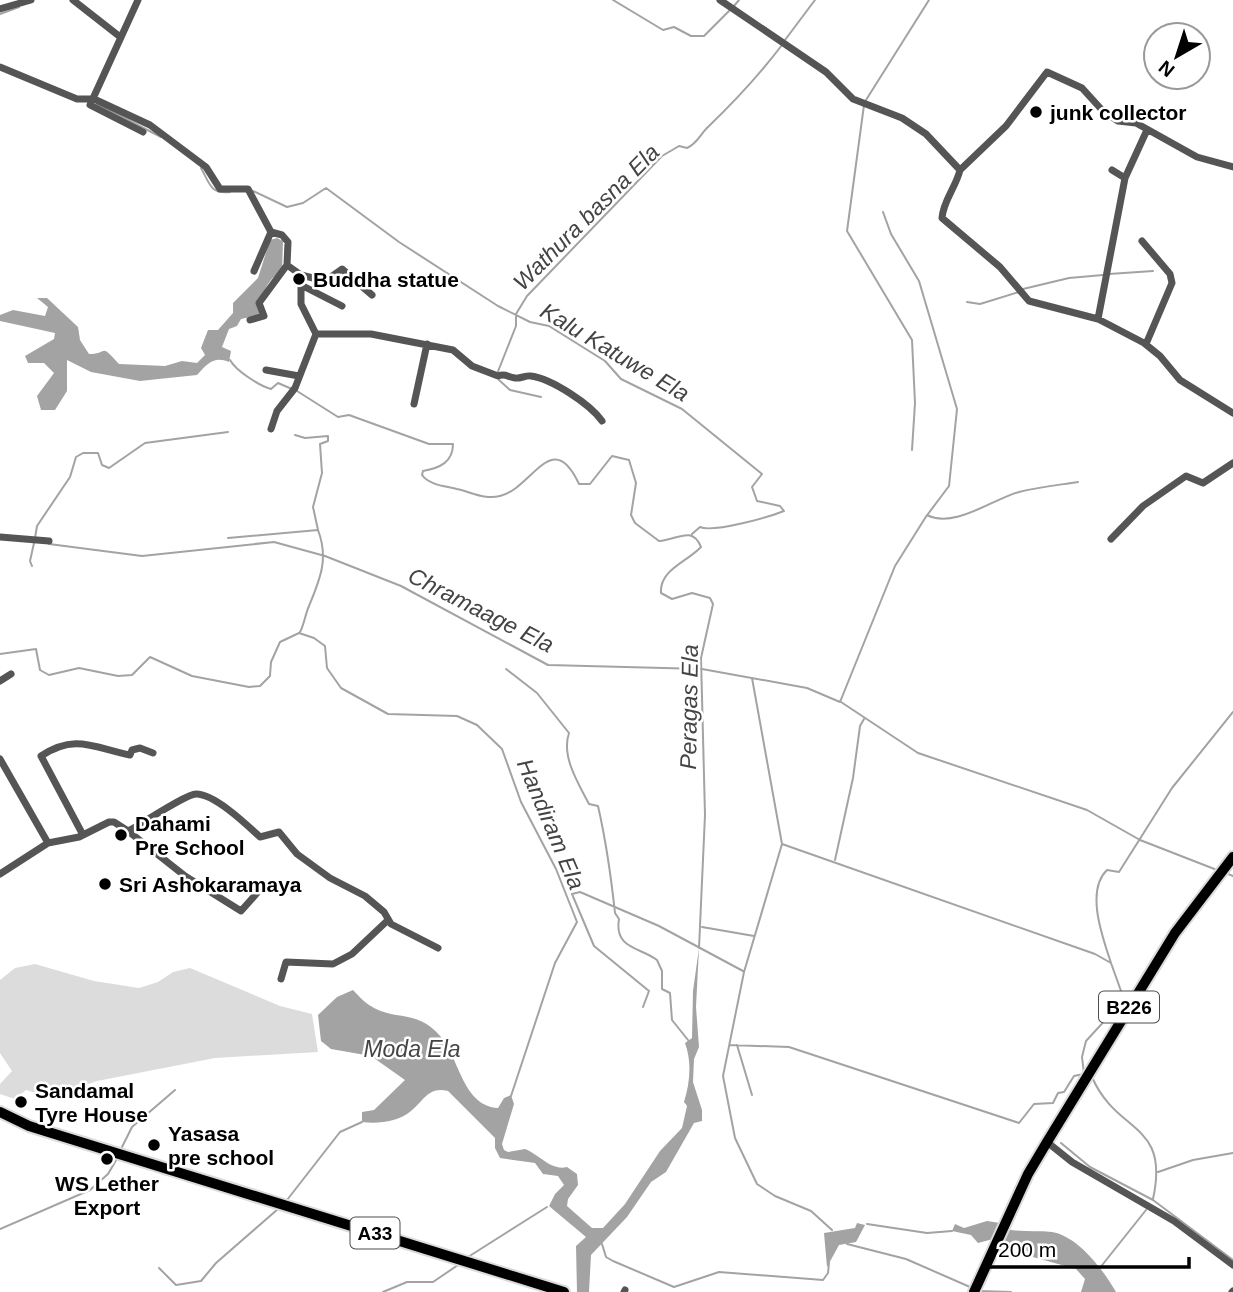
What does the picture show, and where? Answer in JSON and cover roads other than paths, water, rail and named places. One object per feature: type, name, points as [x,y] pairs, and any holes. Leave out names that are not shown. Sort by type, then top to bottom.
[{"type":"main road","name":"B226","points":[[974,1292],[1047,1142],[1147,977],[1233,857]]},
{"type":"main road","name":"A33","points":[[0,1112],[29,1126],[120,1152],[564,1292]]},
{"type":"street","points":[[0,9],[31,0]]},
{"type":"street","points":[[73,0],[119,36]]},
{"type":"street","points":[[138,0],[119,36],[107,72],[90,105],[143,132]]},
{"type":"street","points":[[720,0],[826,72],[853,99],[902,118],[926,134],[960,170]]},
{"type":"street","points":[[0,67],[77,99],[92,100],[168,136],[206,167],[220,189],[248,189],[271,232],[282,235],[288,242],[287,265],[259,303],[264,316],[250,320]]},
{"type":"street","points":[[1233,167],[1196,157],[1136,123],[1118,121],[1109,116],[1082,88],[1047,72],[1006,126],[960,170],[941,216],[950,227],[1000,267],[1020,292],[1038,305],[1098,319],[1146,344],[1180,380],[1233,413]]},
{"type":"street","points":[[1098,319],[1125,178],[1147,130]]},
{"type":"street","points":[[1112,170],[1125,178]]},
{"type":"street","points":[[254,271],[271,232]]},
{"type":"street","points":[[1142,241],[1170,274],[1172,283],[1146,344]]},
{"type":"street","points":[[287,265],[301,275],[325,281],[342,269],[373,295]]},
{"type":"street","points":[[271,429],[277,411],[294,390],[316,334],[301,304],[301,275]]},
{"type":"street","points":[[301,285],[342,306]]},
{"type":"street","points":[[316,334],[371,334],[453,350],[472,366],[497,375],[516,378],[531,376],[590,404],[602,421]]},
{"type":"street","points":[[414,404],[427,344]]},
{"type":"street","points":[[266,370],[299,376]]},
{"type":"street","points":[[1111,539],[1143,506],[1186,476],[1203,483],[1233,463]]},
{"type":"street","points":[[0,537],[49,541]]},
{"type":"street","points":[[0,681],[12,674]]},
{"type":"street","points":[[83,835],[41,756],[61,744],[72,742],[130,755],[132,750],[140,748],[153,753]]},
{"type":"street","points":[[0,760],[48,843]]},
{"type":"street","points":[[128,831],[195,794],[223,807],[260,837],[279,832],[298,855],[330,878],[365,896],[384,912],[387,921],[438,948]]},
{"type":"street","points":[[0,874],[48,843],[83,835],[114,822],[186,876],[241,911],[257,893]]},
{"type":"street","points":[[281,979],[286,962],[333,964],[352,954],[387,921]]},
{"type":"street","points":[[1047,1142],[1072,1162],[1174,1221],[1233,1265]]},
{"type":"water","points":[[277,238],[283,241],[282,272],[272,279],[265,290],[260,315],[241,319],[237,326],[229,329],[222,347],[231,351],[229,362],[215,360],[197,375],[140,381],[91,372],[67,360],[67,391],[55,410],[41,410],[37,396],[54,373],[44,363],[28,363],[25,356],[54,339],[55,333],[0,321],[0,315],[13,310],[45,316],[48,307],[37,298],[47,298],[78,327],[80,340],[89,354],[106,351],[119,364],[165,366],[182,361],[197,363],[205,355],[201,348],[208,330],[218,330],[233,313],[233,303],[258,278],[270,240]]},
{"type":"water","name":"Moda Ela","points":[[699,948],[696,1007],[699,1047],[694,1059],[693,1082],[702,1110],[702,1121],[694,1123],[666,1172],[651,1182],[627,1217],[591,1255],[589,1292],[577,1292],[576,1246],[586,1237],[549,1206],[564,1185],[558,1176],[543,1174],[535,1163],[500,1158],[495,1148],[495,1138],[448,1091],[431,1092],[400,1118],[362,1122],[362,1112],[374,1110],[405,1080],[371,1056],[331,1049],[321,1041],[318,1015],[337,997],[353,990],[378,1010],[423,1022],[441,1037],[463,1080],[477,1099],[498,1108],[504,1098],[511,1095],[514,1104],[502,1144],[504,1150],[508,1152],[525,1149],[551,1165],[567,1167],[577,1174],[578,1185],[568,1199],[567,1206],[592,1228],[603,1228],[625,1204],[660,1151],[682,1128],[687,1106],[684,1102],[689,1072],[685,1043],[692,1038],[693,991]]},
{"type":"water","points":[[987,1221],[1000,1223],[998,1227],[1005,1229],[1062,1235],[1081,1247],[1105,1274],[1116,1292],[1081,1292],[1085,1279],[1076,1269],[1033,1257],[1024,1248],[993,1239],[978,1243],[971,1235],[952,1231],[955,1224],[964,1228]]},
{"type":"water","points":[[857,1223],[865,1225],[856,1242],[839,1245],[827,1267],[824,1233],[855,1228]]},
{"type":"waterway","points":[[613,0],[663,30],[674,27],[691,36],[704,36],[729,11]]},
{"type":"waterway","points":[[733,7],[739,0]]},
{"type":"waterway","name":"Wathura basna Ela","points":[[785,40],[815,0]]},
{"type":"waterway","points":[[866,100],[929,0]]},
{"type":"waterway","points":[[0,14],[19,7]]},
{"type":"waterway","name":"Wathura basna Ela","points":[[497,374],[516,326],[516,314],[527,296],[662,156],[679,146],[687,148],[694,144],[782,45]]},
{"type":"waterway","name":"Kalu Katuwe Ela","points":[[97,104],[161,137]]},
{"type":"waterway","points":[[864,105],[847,231],[912,340],[915,403],[912,450]]},
{"type":"waterway","name":"Kalu Katuwe Ela","points":[[201,168],[214,190],[230,192]]},
{"type":"waterway","name":"Kalu Katuwe Ela","points":[[253,191],[287,207],[303,203],[326,188],[399,242],[498,306],[530,322],[549,326],[605,361],[621,379],[682,409],[762,474],[752,487],[757,501],[780,506],[784,511],[728,526],[700,527],[692,534]]},
{"type":"waterway","points":[[883,212],[891,234],[919,281],[957,409],[949,486],[928,514]]},
{"type":"waterway","points":[[1109,274],[1153,271]]},
{"type":"waterway","points":[[1023,289],[1069,278],[1103,275]]},
{"type":"waterway","points":[[967,302],[980,304],[1019,292]]},
{"type":"waterway","name":"Peragas Ela","points":[[230,360],[243,373],[266,387],[271,389],[278,383],[292,389]]},
{"type":"waterway","name":"Wathura basna Ela","points":[[499,380],[510,390],[541,397]]},
{"type":"waterway","name":"Peragas Ela","points":[[297,391],[338,417],[349,415],[429,444],[453,444],[448,460],[440,466],[423,471],[422,475],[433,483],[483,496],[500,496],[512,491],[551,460],[560,460],[579,484],[590,484],[612,456],[629,460],[636,483],[631,515],[635,523],[659,541],[683,535],[697,540],[701,547],[669,572],[664,578],[661,593],[672,599],[692,593],[710,598],[713,604],[701,658],[705,815],[699,948]]},
{"type":"waterway","points":[[35,538],[37,526],[70,477],[76,457],[83,453],[98,453],[102,465],[109,468],[145,443],[228,432]]},
{"type":"waterway","points":[[295,435],[305,438],[328,436],[328,441],[320,444],[322,473],[313,507],[318,530]]},
{"type":"waterway","name":"Chramaage Ela","points":[[49,544],[142,556],[274,542],[325,556],[401,586],[548,665],[702,669],[807,688],[840,702],[895,566],[927,515],[938,518],[961,516],[1019,492],[1078,482]]},
{"type":"waterway","points":[[228,538],[318,530],[323,550],[322,569],[300,632]]},
{"type":"waterway","points":[[32,566],[30,561],[34,543]]},
{"type":"waterway","name":"Handiram Ela","points":[[0,654],[36,649],[40,670],[49,675],[79,668],[118,676],[132,675],[150,657],[192,676],[249,687],[260,686],[270,676],[271,662],[280,642],[299,633],[314,638],[325,646],[327,668],[341,688],[388,714],[457,716],[477,725],[502,749],[521,802],[556,869],[577,922],[555,963],[511,1096]]},
{"type":"waterway","name":"Peragas Ela","points":[[506,669],[537,693],[569,733],[567,751],[572,769],[589,804],[598,806],[620,936],[630,946],[657,960],[662,971],[662,989],[670,993],[672,1020],[688,1040]]},
{"type":"waterway","points":[[752,678],[782,844],[744,972],[723,1076],[735,1138],[757,1184],[775,1196],[811,1211],[832,1230]]},
{"type":"waterway","name":"Peragas Ela","points":[[841,702],[918,753],[1087,810],[1140,840],[1217,870]]},
{"type":"waterway","points":[[1111,963],[1096,902],[1101,879],[1107,870],[1119,872],[1172,788],[1233,712]]},
{"type":"waterway","points":[[835,860],[853,778],[860,726],[864,719]]},
{"type":"waterway","points":[[730,1045],[789,1047],[1019,1123],[1034,1104],[1053,1103],[1058,1093],[1064,1092],[1074,1076],[1084,1074],[1082,1057],[1086,1041],[1120,1004],[1121,991],[1111,963],[1095,954],[782,844]]},
{"type":"waterway","name":"Peragas Ela","points":[[1226,873],[1233,876]]},
{"type":"waterway","points":[[643,1007],[649,991],[594,946],[572,894],[580,892],[659,926],[743,971]]},
{"type":"waterway","points":[[702,927],[754,936]]},
{"type":"waterway","points":[[737,1045],[752,1095]]},
{"type":"waterway","points":[[1092,1077],[1102,1096],[1114,1110],[1148,1141],[1154,1155],[1156,1174],[1153,1199]]},
{"type":"waterway","points":[[121,1149],[132,1127],[175,1090]]},
{"type":"waterway","points":[[287,1200],[340,1132],[362,1122]]},
{"type":"waterway","points":[[1061,1143],[1090,1167],[1153,1200],[1233,1260]]},
{"type":"waterway","points":[[1158,1172],[1193,1160],[1233,1153]]},
{"type":"waterway","points":[[0,1229],[90,1190],[108,1174],[118,1157]]},
{"type":"waterway","points":[[468,1257],[547,1207]]},
{"type":"waterway","points":[[159,1268],[176,1285],[201,1281],[216,1263],[278,1209]]},
{"type":"waterway","points":[[1099,1269],[1146,1210]]},
{"type":"waterway","points":[[867,1224],[927,1233],[952,1231]]},
{"type":"waterway","points":[[602,1244],[606,1257],[674,1287],[719,1272],[823,1280],[828,1273],[829,1263]]},
{"type":"waterway","points":[[847,1244],[906,1259],[970,1287]]},
{"type":"waterway","points":[[383,1292],[407,1282],[433,1282],[458,1265]]},
{"type":"waterway","points":[[980,1291],[1011,1292]]},
{"type":"place","name":"junk collector","points":[[1036,112]]},
{"type":"place","name":"Buddha statue","points":[[299,279]]},
{"type":"place","name":"Dahami Pre School","points":[[121,835]]},
{"type":"place","name":"Sri Ashokaramaya","points":[[105,884]]},
{"type":"place","name":"Sandamal Tyre House","points":[[21,1102]]},
{"type":"place","name":"Yasasa pre school","points":[[154,1145]]},
{"type":"place","name":"WS Lether Export","points":[[107,1159]]}]
